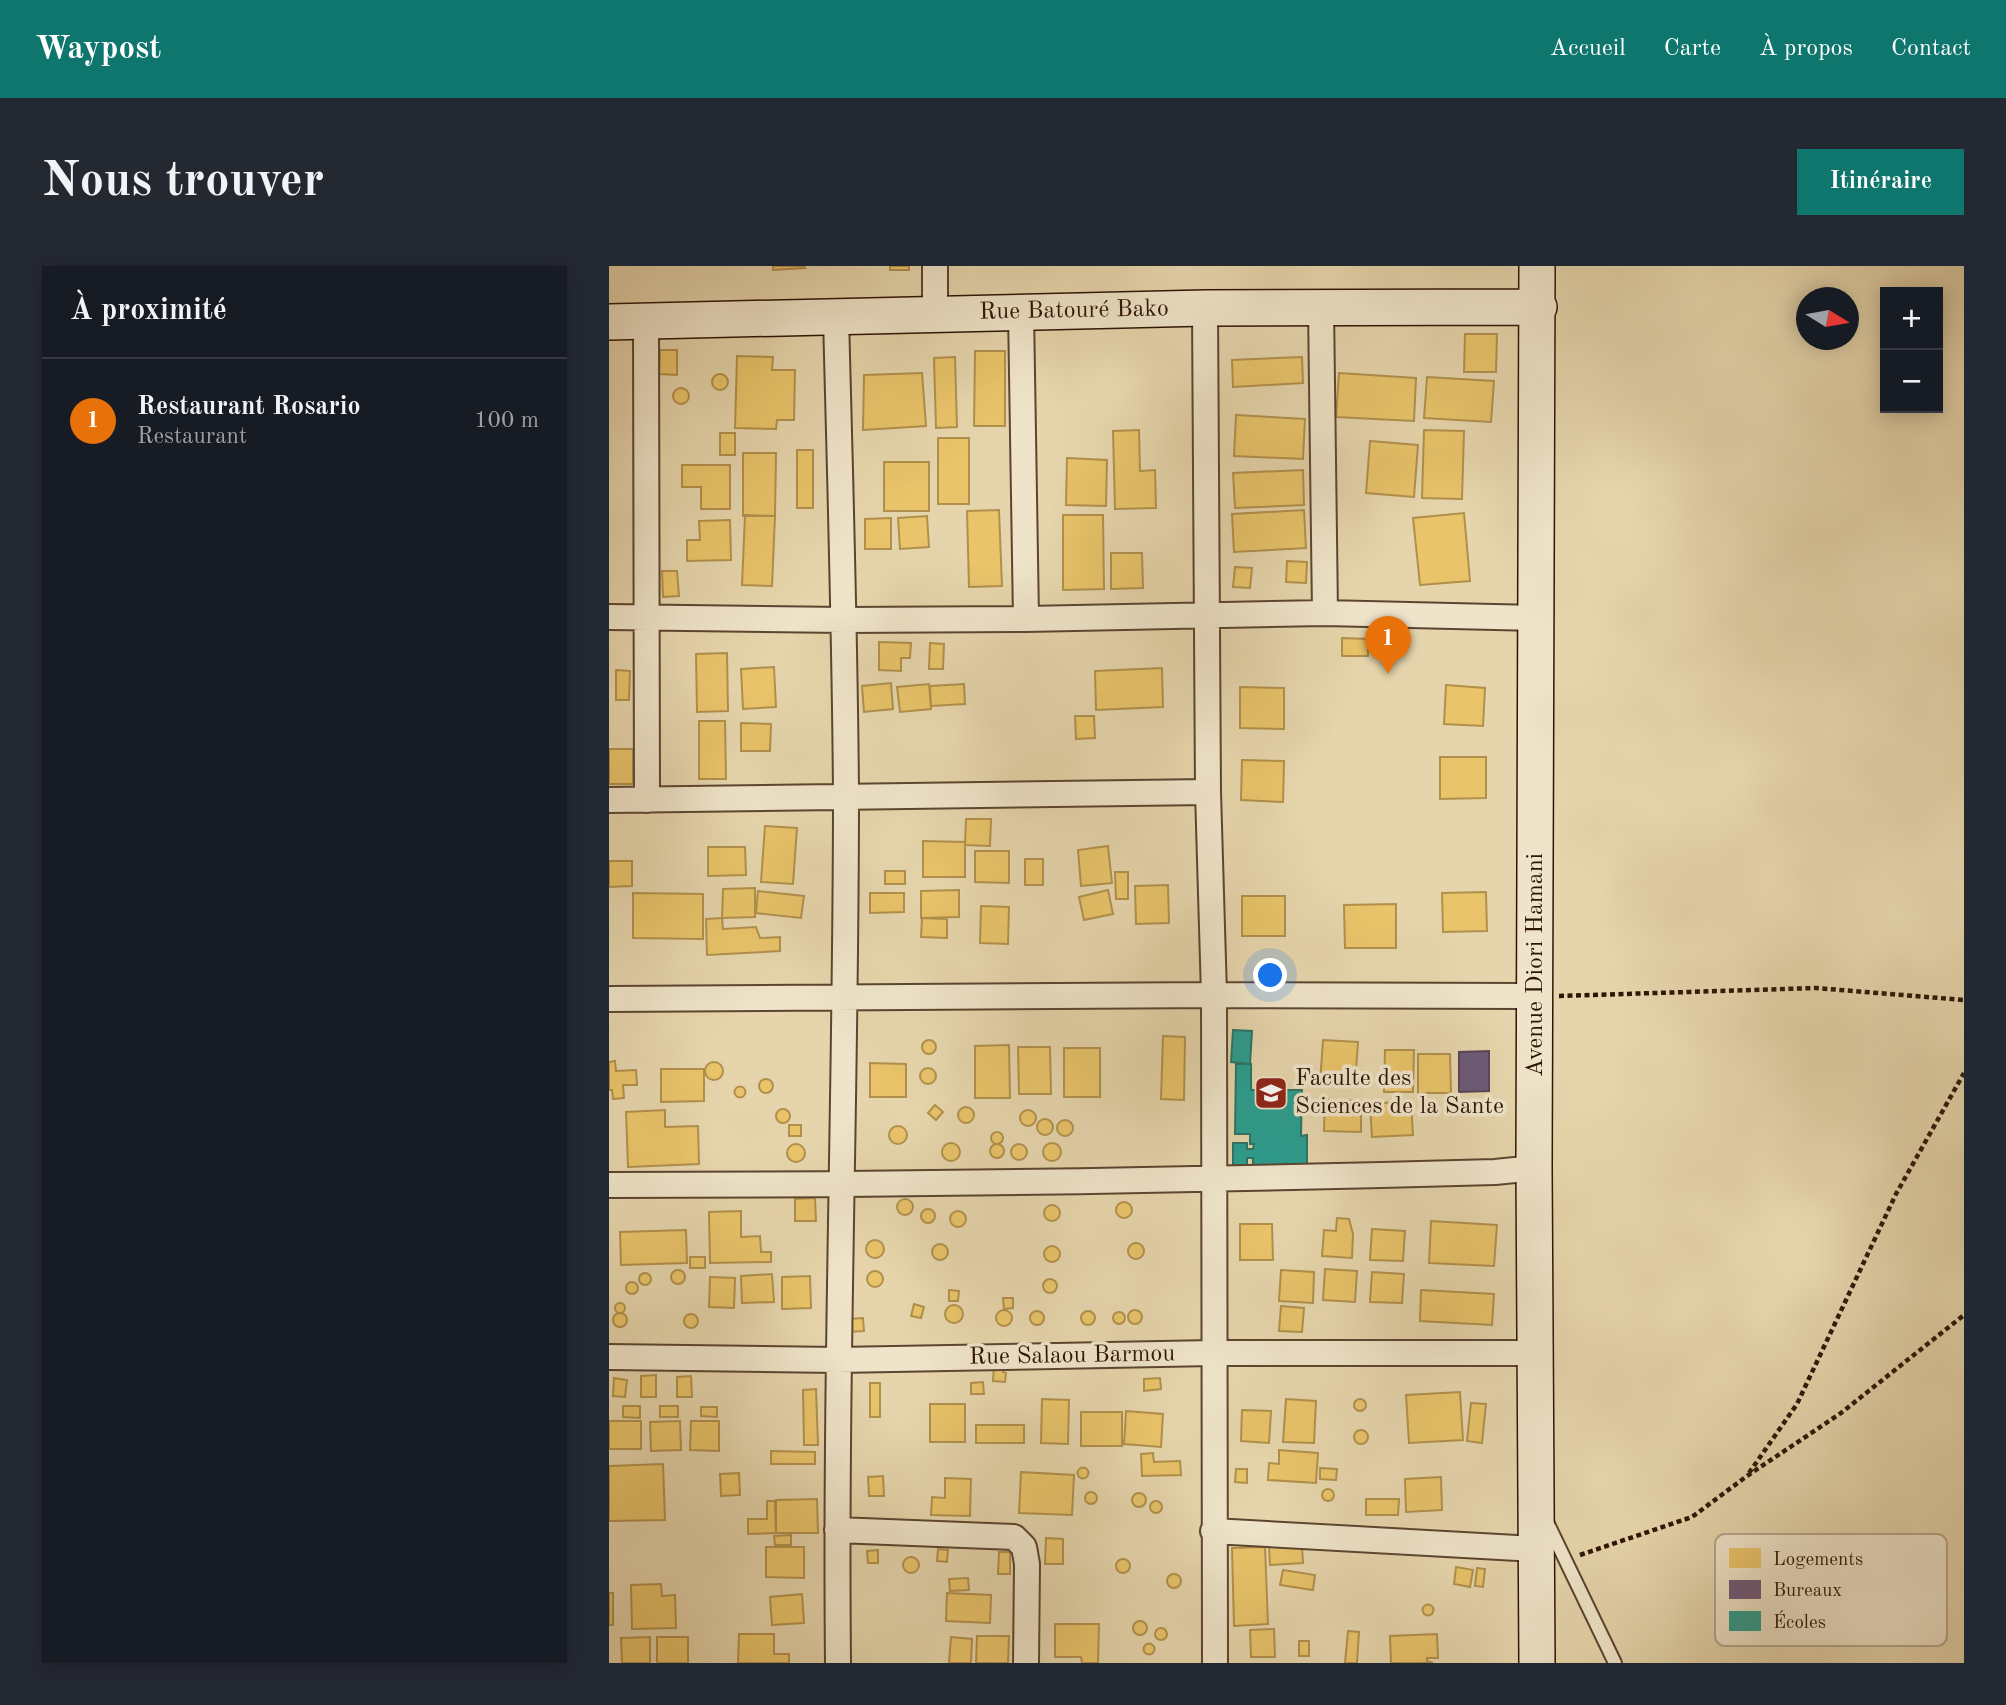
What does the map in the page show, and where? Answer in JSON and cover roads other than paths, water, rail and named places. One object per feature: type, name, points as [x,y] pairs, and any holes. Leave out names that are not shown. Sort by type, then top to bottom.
[{"type":"main road","name":"Avenue Diori Hamani","points":[[1537,1663],[1535,996],[1538,266]]},
{"type":"main road","name":"Rue Batouré Bako","points":[[609,323],[1205,308],[1539,307]]},
{"type":"street","points":[[935,266],[935,313]]},
{"type":"street","points":[[1321,307],[1325,613]]},
{"type":"street","points":[[1205,308],[1208,792],[1213,995],[1215,1663]]},
{"type":"street","points":[[1021,312],[1026,619]]},
{"type":"street","points":[[836,316],[846,797],[838,1360],[838,1663]]},
{"type":"street","points":[[646,321],[647,800]]},
{"type":"street","points":[[609,617],[1026,619],[1325,613],[1537,618]]},
{"type":"street","points":[[609,800],[1208,792]]},
{"type":"street","points":[[609,999],[1535,996]]},
{"type":"street","points":[[609,1185],[842,1185],[1213,1179],[1495,1172],[1535,1168]]},
{"type":"street","name":"Rue Salaou Barmou","points":[[609,1357],[838,1360],[1213,1353],[1536,1353]]},
{"type":"street","points":[[837,1530],[1014,1537],[1024,1547],[1027,1564],[1026,1663]]},
{"type":"street","points":[[1213,1531],[1536,1549]]},
{"type":"lane","points":[[1536,1496],[1561,1555],[1615,1663]]},
{"type":"place","name":"Restaurant Rosario","points":[[1388,674]]},
{"type":"place","name":"Faculte des Sciences de la Sante","points":[[1271,1093]]}]
